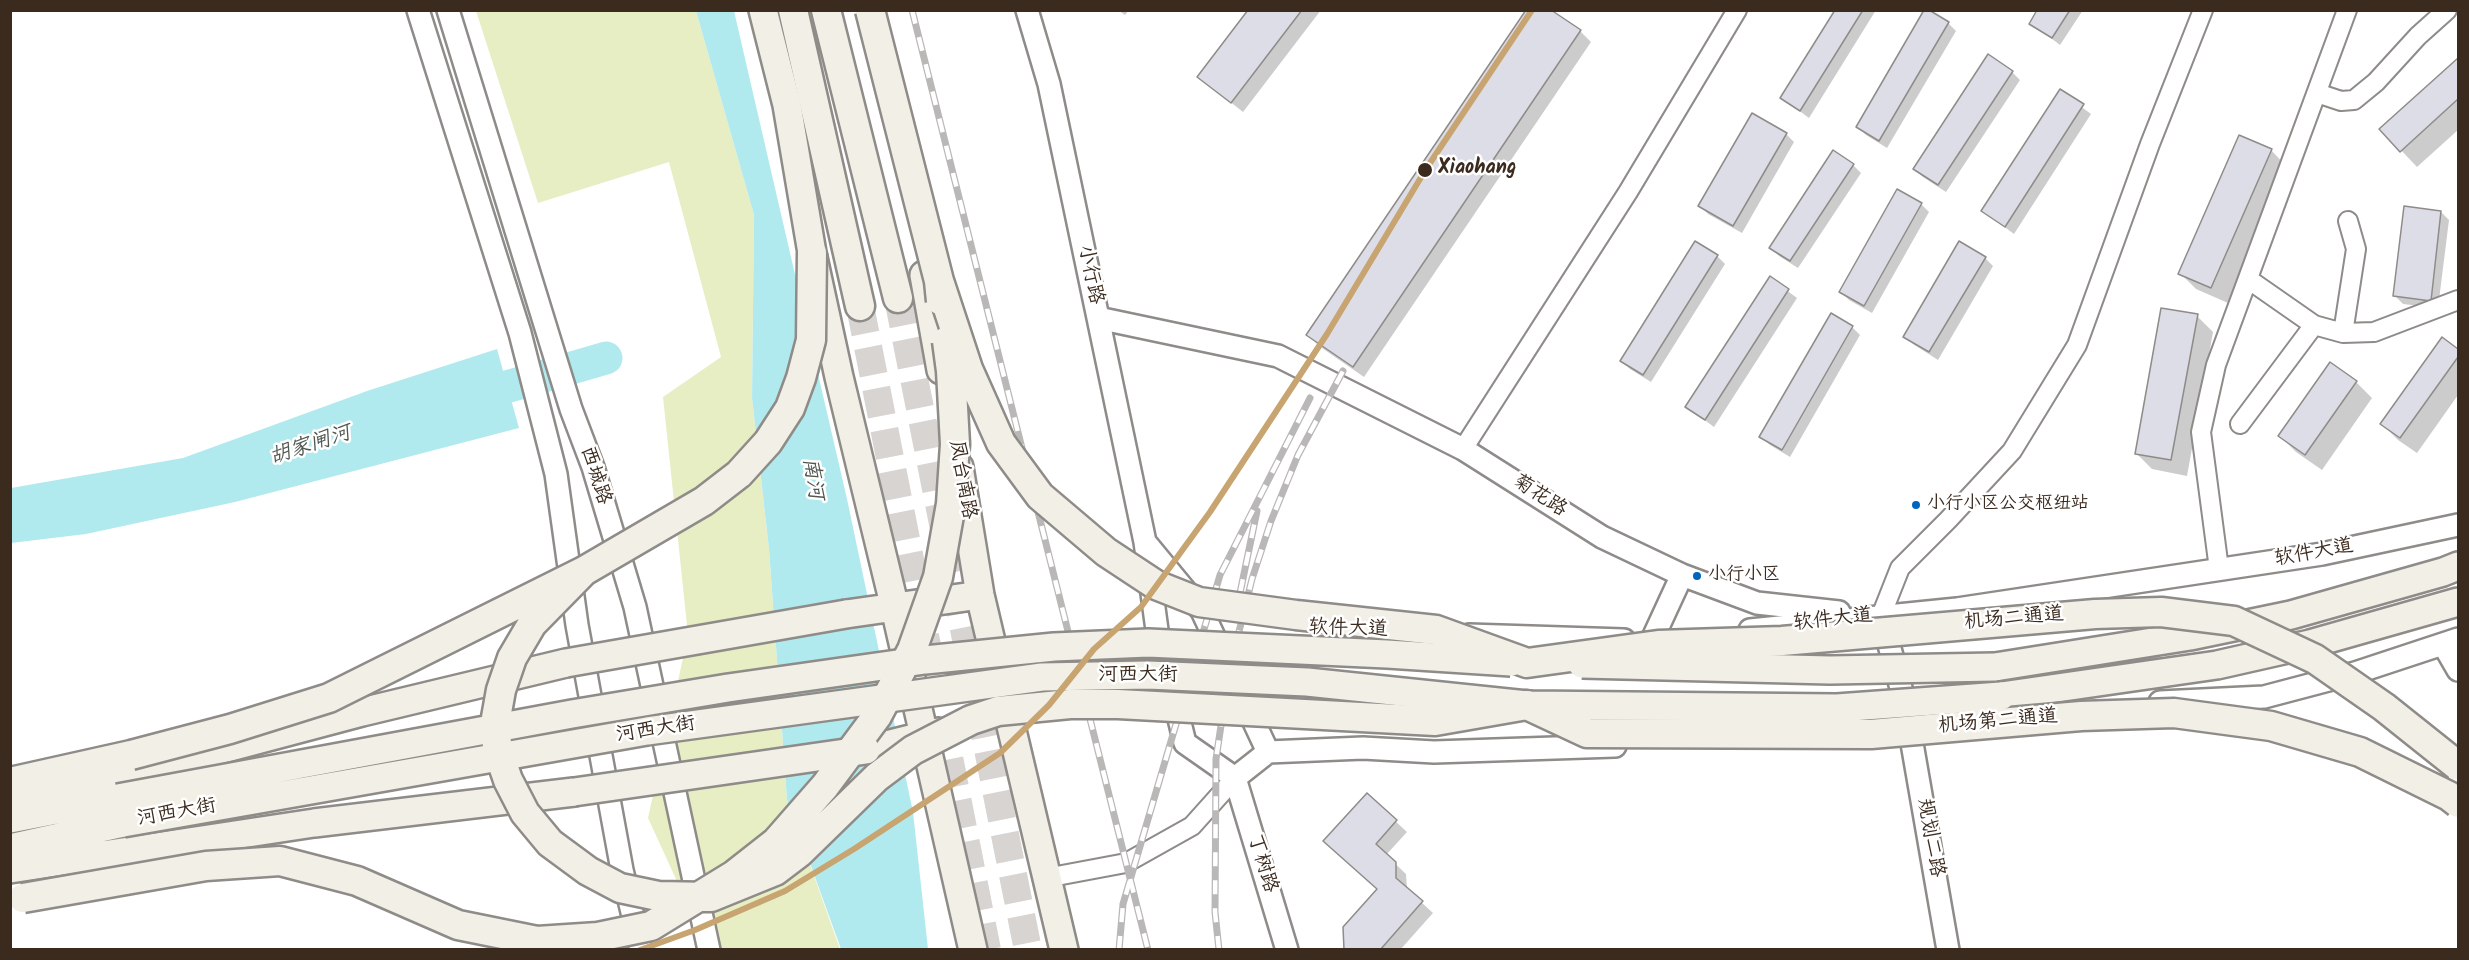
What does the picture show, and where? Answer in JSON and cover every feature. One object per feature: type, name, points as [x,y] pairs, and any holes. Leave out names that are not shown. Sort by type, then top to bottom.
[{"type":"highway","points":[[793,10],[860,306]]},
{"type":"highway","points":[[826,10],[898,298]]},
{"type":"highway","points":[[870,10],[939,281],[968,369],[1001,442],[1040,496],[1106,552],[1156,585],[1199,602],[1436,630],[1527,663]]},
{"type":"highway","points":[[10,782],[131,755],[230,729],[329,698],[584,571],[704,501],[739,474],[768,442],[790,408],[811,340],[812,253]]},
{"type":"highway","points":[[17,899],[206,866],[280,861],[357,881],[458,925],[537,941],[598,936],[651,926],[734,875],[776,842],[825,786],[877,716],[912,650],[938,577],[951,504],[955,444],[951,371],[939,281]]},
{"type":"highway","points":[[584,571],[532,624],[512,658],[501,690],[496,718],[497,748],[508,780],[525,813],[550,843],[588,872],[620,888],[658,896],[711,897],[775,871],[800,852],[878,777],[912,750],[971,720],[998,711],[1070,704],[1118,704],[1435,721],[1527,705]]},
{"type":"highway","name":"机场二通道","points":[[1527,663],[1658,645],[1782,641],[2095,614],[2161,612],[2234,621],[2314,659],[2384,707],[2458,766]]},
{"type":"highway","name":"机场第二通道","points":[[1527,705],[1587,733],[1871,734],[2081,716],[2174,713],[2271,726],[2361,752],[2449,796],[2458,803]]},
{"type":"main road","points":[[763,10],[787,105],[812,253],[839,377],[895,608],[973,950]]},
{"type":"main road","name":"凤台南路","points":[[857,10],[924,274],[980,595],[1011,718],[1064,950]]},
{"type":"main road","name":"软件大道","points":[[1251,648],[1527,663],[1830,670],[1995,667],[2190,636],[2291,615],[2451,569]]},
{"type":"main road","points":[[10,796],[140,771],[362,712],[566,663],[846,614],[980,595]]},
{"type":"main road","points":[[1527,705],[1838,708],[2001,696],[2217,665],[2310,644],[2454,603]]},
{"type":"main road","name":"河西大街","points":[[10,819],[572,714],[728,688],[925,660],[1054,647],[1148,643],[1251,648]]},
{"type":"main road","name":"河西大街","points":[[10,848],[123,823],[647,732],[1042,677],[1148,675],[1307,682],[1527,705]]},
{"type":"main road","points":[[10,869],[314,823],[574,792],[866,750],[924,735],[1011,718]]},
{"type":"street","name":"西城路","points":[[418,10],[520,333],[556,474],[577,625],[620,859],[641,950]]},
{"type":"street","name":"西城路","points":[[448,10],[571,410],[593,467],[635,607],[709,950]]},
{"type":"street","name":"小行路","points":[[1027,10],[1049,84],[1145,542],[1157,630],[1185,743],[1235,778]]},
{"type":"street","points":[[1463,449],[1628,192],[1737,10]]},
{"type":"street","points":[[1909,726],[1881,616],[1900,568],[2012,451],[2077,345],[2150,144],[2203,10]]},
{"type":"street","points":[[2219,569],[2201,432],[2216,365],[2347,10]]},
{"type":"street","points":[[2317,93],[2341,100],[2354,100],[2376,82],[2418,36],[2447,10]]},
{"type":"street","points":[[2343,333],[2356,249],[2348,220]]},
{"type":"street","points":[[2248,279],[2314,325],[2343,333],[2374,332],[2458,300]]},
{"type":"street","name":"菊花路","points":[[1098,318],[1278,356],[1463,449],[1602,537],[1682,575],[1757,603],[1881,616]]},
{"type":"street","points":[[2240,424],[2314,325]]},
{"type":"street","name":"软件大道","points":[[1202,611],[1296,628],[1555,639],[1652,640],[1957,609],[2322,554],[2458,525]]},
{"type":"street","name":"小行路","points":[[1145,542],[1202,611],[1268,752]]},
{"type":"street","points":[[1652,640],[1682,575]]},
{"type":"street","points":[[1046,878],[1126,863],[1192,826],[1235,778],[1268,752],[1363,748],[1434,752],[1694,744],[1909,726],[2115,704],[2264,697],[2355,673],[2451,641],[2458,670]]},
{"type":"street","name":"规划二路","points":[[1909,726],[1948,950]]},
{"type":"street","name":"丁树路","points":[[1235,778],[1287,950]]},
{"type":"green space","points":[[476,11],[696,11],[754,215],[752,398],[769,549],[787,800],[840,949],[708,949],[648,818],[688,635],[663,397],[721,357],[669,162],[538,203]]},
{"type":"water","name":"南河","points":[[696,11],[734,11],[847,499],[913,812],[928,949],[841,949],[787,800],[769,549],[752,398],[754,215]]},
{"type":"water","points":[[497,349],[519,428],[235,502],[86,534],[11,543],[11,488],[183,458],[367,391]]},
{"type":"building","points":[[1248,10],[1302,10],[1231,103],[1197,77]]},
{"type":"building","points":[[1526,10],[1551,10],[1581,30],[1353,367],[1306,335]]},
{"type":"building","points":[[1835,10],[1863,10],[1800,111],[1780,98]]},
{"type":"building","points":[[1924,10],[1929,10],[1949,22],[1879,141],[1856,127]]},
{"type":"building","points":[[2037,10],[2070,10],[2052,38],[2029,24]]},
{"type":"building","points":[[1988,54],[2013,71],[1938,185],[1913,169]]},
{"type":"building","points":[[2458,58],[2458,99],[2400,152],[2379,129]]},
{"type":"building","points":[[2060,89],[2084,104],[2005,227],[1981,211]]},
{"type":"building","points":[[1752,113],[1787,133],[1733,226],[1698,206]]},
{"type":"building","points":[[2239,135],[2272,149],[2211,288],[2178,274]]},
{"type":"building","points":[[1833,150],[1854,164],[1790,261],[1769,248]]},
{"type":"building","points":[[1897,189],[1922,203],[1864,306],[1839,292]]},
{"type":"building","points":[[2404,206],[2441,211],[2431,301],[2393,296]]},
{"type":"building","points":[[1695,241],[1718,255],[1643,375],[1620,361]]},
{"type":"building","points":[[1959,241],[1986,257],[1929,352],[1903,337]]},
{"type":"building","points":[[1770,276],[1789,289],[1705,420],[1685,407]]},
{"type":"building","points":[[2161,308],[2198,314],[2171,460],[2135,454]]},
{"type":"building","points":[[1831,313],[1853,326],[1782,450],[1759,437]]},
{"type":"building","points":[[2442,337],[2458,349],[2458,357],[2400,438],[2380,424]]},
{"type":"building","points":[[2330,362],[2357,381],[2305,455],[2278,436]]},
{"type":"building","points":[[1367,793],[1397,820],[1376,844],[1396,862],[1396,878],[1423,901],[1380,950],[1344,950],[1343,927],[1377,889],[1323,841]]},
{"type":"waterway","name":"胡家闸河","points":[[465,399],[606,358]]},
{"type":"tunnel","points":[[898,298],[1028,950]]},
{"type":"tunnel","points":[[860,306],[987,950]]},
{"type":"railway","points":[[912,10],[1148,950]]},
{"type":"railway","points":[[1219,950],[1215,912],[1216,759],[1229,672],[1252,579],[1271,521],[1298,455],[1343,371]]},
{"type":"railway","points":[[1119,950],[1123,904],[1220,575],[1310,398]]},
{"type":"railway","points":[[1240,593],[1257,511]]},
{"type":"transit line","points":[[640,950],[695,930],[785,891],[854,849],[1000,753],[1049,705],[1094,649],[1141,607],[1210,512],[1327,334],[1426,169],[1532,10]]},
{"type":"place","name":"Xiaohang","points":[[1425,170]]},
{"type":"place","name":"小行小区公交枢纽站","points":[[1916,505]]},
{"type":"place","name":"小行小区","points":[[1697,576]]}]
